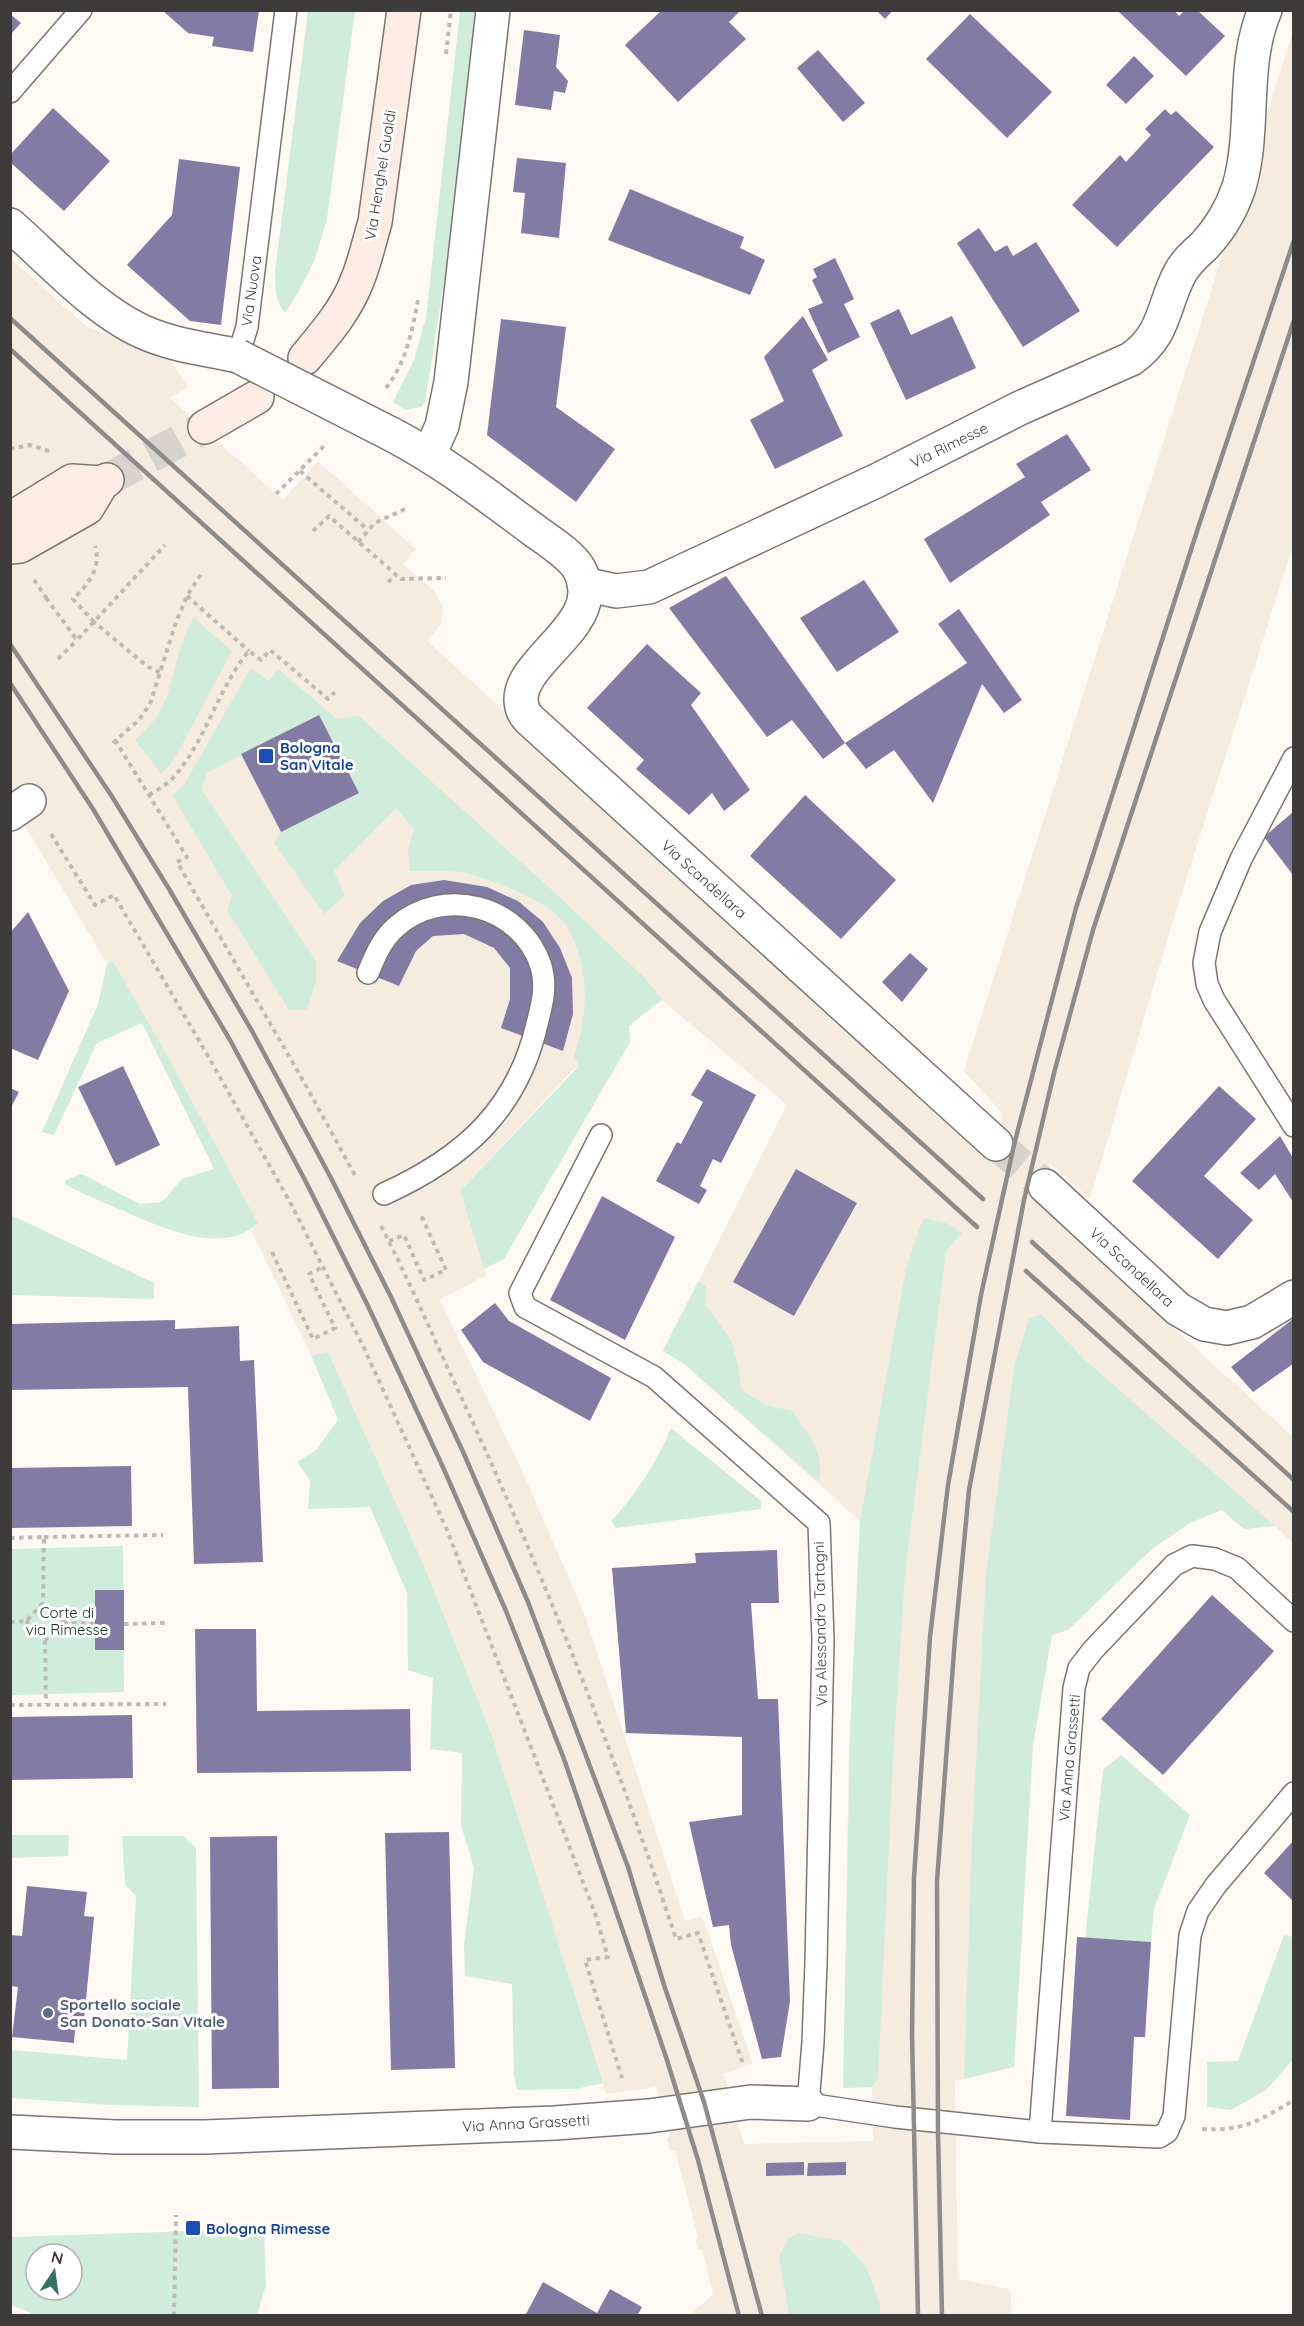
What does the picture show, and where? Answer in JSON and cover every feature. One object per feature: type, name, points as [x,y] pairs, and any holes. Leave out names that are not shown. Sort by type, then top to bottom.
[{"type":"main road","name":"Via Henghel Gualdi","points":[[304,358],[345,305],[366,256],[378,203],[404,10]]},
{"type":"main road","points":[[205,427],[256,397]]},
{"type":"main road","points":[[10,519],[72,481],[104,482],[87,508],[20,546],[10,547]]},
{"type":"street","points":[[435,459],[450,391],[493,10]]},
{"type":"street","name":"Via Rimesse","points":[[584,584],[616,591],[649,587],[878,480],[1029,403],[1131,359],[1143,350],[1160,326],[1180,273],[1192,255],[1218,228],[1238,190],[1249,137],[1253,48],[1264,10]]},
{"type":"street","points":[[10,225],[95,301],[130,326],[188,347],[238,356],[435,459],[565,554],[579,568],[584,584]]},
{"type":"street","name":"Via Scandellara","points":[[584,584],[584,601],[577,617],[525,682],[521,697],[522,708],[528,719],[996,1144]]},
{"type":"street","name":"Via Scandellara","points":[[1044,1186],[1178,1309],[1204,1324],[1227,1328],[1252,1322],[1293,1298]]},
{"type":"street","name":"Via Anna Grassetti","points":[[10,2132],[116,2137],[205,2137],[555,2123],[649,2116],[751,2102],[808,2104]]},
{"type":"lane","points":[[10,92],[81,10]]},
{"type":"lane","name":"Via Nuova","points":[[238,356],[247,327],[286,10]]},
{"type":"lane","points":[[1293,758],[1241,859],[1210,932],[1204,963],[1207,984],[1214,1000],[1293,1126]]},
{"type":"lane","points":[[368,973],[378,949],[395,927],[418,911],[448,903],[478,906],[506,919],[528,940],[541,966],[544,997],[529,1054],[514,1087],[492,1120],[462,1148],[425,1173],[384,1194]]},
{"type":"lane","name":"Via Alessandro Tartagni","points":[[601,1135],[520,1293],[525,1307],[654,1377],[819,1522],[823,1640],[816,1963],[808,2104]]},
{"type":"lane","name":"Via Anna Grassetti","points":[[1040,2132],[1074,1688],[1079,1668],[1174,1565],[1192,1556],[1215,1559],[1237,1568],[1293,1621]]},
{"type":"lane","points":[[1172,2124],[1190,1935],[1198,1911],[1293,1793]]},
{"type":"lane","name":"Via Anna Grassetti","points":[[808,2104],[895,2117],[1040,2132],[1159,2137],[1167,2132],[1172,2124]]},
{"type":"path","points":[[446,55],[451,10]]},
{"type":"path","points":[[387,387],[402,361],[412,331],[419,296]]},
{"type":"path","points":[[276,494],[334,436]]},
{"type":"path","points":[[10,449],[30,445],[55,454]]},
{"type":"path","points":[[300,471],[368,530]]},
{"type":"path","points":[[358,542],[375,523],[405,509]]},
{"type":"path","points":[[314,531],[329,516],[401,579],[446,578]]},
{"type":"path","points":[[94,543],[97,553],[93,575],[74,599],[94,622]]},
{"type":"path","points":[[46,598],[77,640],[165,545]]},
{"type":"path","points":[[204,571],[187,596],[170,639],[156,693],[146,711],[114,741],[187,857],[177,862],[305,1084],[357,1180]]},
{"type":"path","points":[[388,582],[396,575]]},
{"type":"path","points":[[187,596],[261,660],[270,650],[328,699],[335,692]]},
{"type":"path","points":[[46,598],[77,641],[94,622],[148,666],[161,673]]},
{"type":"path","points":[[46,598],[76,641],[58,659]]},
{"type":"path","points":[[149,795],[170,781],[181,768],[232,672],[249,651]]},
{"type":"path","points":[[53,837],[95,905],[114,895],[290,1202],[364,1348],[447,1530],[595,1913],[608,1957],[585,1960],[622,2079]]},
{"type":"path","points":[[388,1241],[404,1235],[424,1280],[446,1270],[406,1184]]},
{"type":"path","points":[[378,1220],[490,1458],[547,1593],[593,1705],[676,1939],[698,1933],[745,2071]]},
{"type":"path","points":[[272,1252],[313,1339],[335,1328],[309,1274],[323,1267]]},
{"type":"path","points":[[10,1538],[163,1535]]},
{"type":"path","points":[[10,1622],[26,1621],[43,1603],[44,1536]]},
{"type":"path","points":[[43,1603],[63,1622],[95,1624]]},
{"type":"path","points":[[26,1621],[45,1640],[46,1704]]},
{"type":"path","points":[[45,1640],[63,1622]]},
{"type":"path","points":[[124,1624],[165,1623]]},
{"type":"path","points":[[10,1705],[166,1704]]},
{"type":"path","points":[[1172,2124],[1227,2130],[1255,2123],[1293,2100]]},
{"type":"path","points":[[174,2316],[176,2215]]},
{"type":"shaded area","points":[[1293,32],[1293,546],[1175,914],[1090,1199],[1050,1163],[1040,1206],[1293,1437],[1293,1543],[1275,1526],[1244,1529],[1137,1437],[1066,1546],[1033,1745],[1014,2067],[955,2081],[958,2279],[1010,2289],[1012,2315],[689,2315],[713,2295],[702,2250],[698,2250],[695,2240],[698,2238],[696,2229],[675,2151],[670,2151],[667,2138],[670,2136],[656,2087],[606,2094],[556,1941],[328,1353],[311,1355],[251,1230],[258,1223],[168,1057],[113,961],[107,964],[11,802],[10,258],[87,327],[169,358],[188,387],[170,398],[283,500],[318,461],[416,549],[403,564],[436,593],[443,607],[441,624],[427,641],[993,1153],[1003,1114],[964,1071]],"holes":[[[662,1000],[787,1105],[663,1351],[683,1363],[860,1521],[849,1747],[843,2088],[872,2087],[873,2141],[744,2144],[724,2074],[753,2063],[702,1916],[685,1921],[586,1618],[524,1475],[440,1300],[486,1275],[460,1191],[572,1071]]]},
{"type":"green space","points":[[308,11],[355,11],[327,219],[315,259],[285,313],[276,294],[275,272]]},
{"type":"green space","points":[[460,11],[475,11],[445,276],[425,402],[421,407],[406,410],[393,402],[414,360],[426,317]]},
{"type":"green space","points":[[194,618],[232,651],[177,754],[161,774],[135,740],[160,711],[183,641]]},
{"type":"green space","points":[[252,669],[269,681],[278,669],[337,719],[358,715],[554,892],[644,977],[662,999],[629,1026],[630,1042],[504,1259],[484,1269],[460,1191],[579,1066],[574,1056],[582,1023],[584,988],[583,971],[573,939],[565,924],[546,907],[501,885],[460,872],[410,871],[408,851],[414,829],[396,808],[334,871],[345,896],[324,914],[274,843],[281,832],[358,793],[318,715],[207,773],[202,790],[316,961],[316,981],[307,1010],[289,1010],[227,910],[232,896],[172,795],[184,785]]},
{"type":"green space","points":[[113,961],[258,1223],[243,1233],[226,1238],[208,1238],[170,1230],[65,1184],[66,1180],[82,1174],[140,1204],[162,1202],[182,1179],[214,1169],[142,1023],[97,1043],[54,1135],[42,1132],[98,1004],[107,964]]},
{"type":"green space","points":[[11,1215],[154,1283],[154,1299],[11,1295]]},
{"type":"green space","points":[[926,1218],[949,1224],[962,1233],[946,1251],[905,1573],[893,1758],[878,2079],[872,2087],[843,2088],[850,1741],[860,1521],[906,1269],[922,1221]]},
{"type":"green space","points":[[698,1282],[706,1286],[706,1305],[731,1340],[738,1365],[741,1390],[766,1405],[792,1411],[817,1450],[820,1478],[817,1480],[683,1363],[663,1351]]},
{"type":"green space","points":[[1041,1314],[1084,1359],[1275,1526],[1244,1529],[1222,1510],[1190,1523],[1152,1549],[1068,1630],[1052,1635],[1033,1745],[1014,2067],[964,2079],[972,1838],[986,1573],[1015,1363],[1029,1318]]},
{"type":"green space","points":[[328,1352],[424,1566],[491,1733],[603,2083],[576,2089],[517,2090],[514,2075],[512,1984],[465,1976],[464,1945],[474,1868],[461,1825],[462,1753],[430,1749],[433,1678],[408,1670],[407,1593],[370,1507],[308,1509],[310,1480],[297,1462],[316,1450],[338,1420],[311,1355]]},
{"type":"green space","points":[[671,1428],[761,1501],[761,1509],[616,1528],[611,1521],[645,1478]]},
{"type":"green space","name":"Corte di via Rimesse","points":[[123,1546],[124,1692],[11,1695],[10,1549]]},
{"type":"green space","points":[[1121,1755],[1190,1815],[1154,1909],[1151,1942],[1085,1938],[1103,1770]]},
{"type":"green space","points":[[10,1835],[69,1835],[68,1856],[11,1858]]},
{"type":"green space","points":[[122,1836],[184,1836],[196,1848],[199,2107],[111,2105],[11,2098],[11,2050],[127,2060],[136,1896],[125,1884]]},
{"type":"green space","points":[[1284,1935],[1293,1937],[1293,2060],[1266,2090],[1231,2110],[1207,2107],[1207,2062],[1238,2061]]},
{"type":"green space","points":[[253,2229],[264,2231],[266,2285],[257,2315],[38,2316],[11,2305],[11,2237]]},
{"type":"green space","points":[[798,2233],[842,2241],[866,2266],[880,2304],[880,2315],[789,2315],[779,2256],[789,2238]]},
{"type":"building","points":[[162,10],[259,10],[253,52],[212,46],[214,37],[188,33]]},
{"type":"building","points":[[662,10],[741,10],[729,22],[746,39],[678,102],[625,45]]},
{"type":"building","points":[[876,10],[893,10],[885,19]]},
{"type":"building","points":[[1120,10],[1174,10],[1179,16],[1185,10],[1197,10],[1225,36],[1186,76],[1119,12]]},
{"type":"building","points":[[10,14],[21,23],[10,35]]},
{"type":"building","points":[[970,14],[1052,92],[1007,138],[926,59]]},
{"type":"building","points":[[524,30],[560,35],[556,67],[568,81],[565,93],[554,91],[551,110],[515,105]]},
{"type":"building","points":[[818,50],[865,103],[843,122],[797,68]]},
{"type":"building","points":[[1134,56],[1154,76],[1126,104],[1106,85]]},
{"type":"building","points":[[53,108],[110,161],[64,211],[10,162],[10,155]]},
{"type":"building","points":[[1165,109],[1171,115],[1176,111],[1214,147],[1117,247],[1072,205],[1120,155],[1126,162],[1151,135],[1145,129]]},
{"type":"building","points":[[517,158],[566,163],[559,238],[521,233],[525,193],[513,192]]},
{"type":"building","points":[[179,159],[240,167],[221,325],[190,321],[127,265],[172,215]]},
{"type":"building","points":[[630,189],[744,237],[740,248],[765,260],[750,295],[608,240]]},
{"type":"building","points":[[979,228],[995,252],[1007,245],[1013,256],[1036,242],[1080,311],[1023,347],[957,243]]},
{"type":"building","points":[[835,258],[854,299],[844,304],[860,337],[828,353],[808,309],[823,303],[812,280],[817,277],[813,269]]},
{"type":"building","points":[[899,309],[911,335],[952,316],[976,368],[906,400],[870,323]]},
{"type":"building","points":[[803,316],[828,360],[812,370],[843,436],[775,469],[750,420],[784,401],[764,357]]},
{"type":"building","points":[[501,319],[566,327],[556,407],[615,449],[576,502],[487,435]]},
{"type":"building","points":[[1067,434],[1091,470],[1041,502],[1050,515],[950,583],[924,539],[1025,477],[1016,464]]},
{"type":"building","points":[[726,576],[845,743],[823,759],[792,720],[767,737],[669,608]]},
{"type":"building","points":[[864,580],[899,632],[837,672],[800,618]]},
{"type":"building","points":[[959,609],[1022,700],[1004,713],[982,684],[933,803],[894,750],[866,769],[845,743],[967,663],[938,624]]},
{"type":"building","points":[[647,644],[701,693],[691,705],[750,790],[724,811],[712,793],[689,815],[636,769],[644,760],[587,708]]},
{"type":"building","points":[[319,715],[359,793],[281,832],[241,754]]},
{"type":"building","points":[[805,795],[896,880],[841,939],[750,856]]},
{"type":"building","points":[[1293,812],[1293,875],[1264,837]]},
{"type":"building","points":[[444,880],[487,887],[518,901],[543,922],[560,948],[572,978],[573,1014],[563,1051],[501,1028],[510,999],[510,968],[494,948],[464,934],[433,936],[416,951],[399,986],[337,961],[360,923],[383,901],[411,885]]},
{"type":"building","points":[[28,912],[69,991],[38,1060],[10,1048],[10,933]]},
{"type":"building","points":[[910,953],[928,969],[902,1002],[882,982]]},
{"type":"building","points":[[123,1066],[160,1145],[116,1166],[78,1087]]},
{"type":"building","points":[[707,1069],[756,1095],[721,1163],[713,1159],[700,1186],[707,1190],[699,1204],[656,1181],[677,1142],[681,1144],[703,1102],[691,1095]]},
{"type":"building","points":[[1219,1086],[1256,1119],[1204,1176],[1253,1220],[1218,1259],[1132,1181]]},
{"type":"building","points":[[10,1088],[19,1092],[10,1109]]},
{"type":"building","points":[[1280,1136],[1293,1158],[1293,1202],[1275,1174],[1259,1190],[1240,1173]]},
{"type":"building","points":[[796,1169],[857,1203],[794,1316],[733,1282]]},
{"type":"building","points":[[602,1196],[675,1237],[625,1340],[550,1300]]},
{"type":"building","points":[[495,1303],[509,1321],[611,1378],[590,1421],[483,1362],[461,1330]]},
{"type":"building","points":[[1293,1319],[1293,1364],[1253,1392],[1231,1367]]},
{"type":"building","points":[[175,1320],[175,1329],[239,1326],[240,1361],[254,1360],[263,1562],[194,1564],[188,1387],[10,1390],[10,1324]]},
{"type":"building","points":[[131,1466],[132,1526],[10,1528],[10,1468]]},
{"type":"building","points":[[777,1550],[779,1603],[751,1603],[758,1699],[778,1699],[790,2001],[781,2057],[762,2059],[731,1945],[729,1925],[713,1927],[689,1822],[742,1815],[742,1737],[626,1733],[612,1568],[696,1563],[695,1553]]},
{"type":"building","points":[[95,1590],[124,1590],[124,1650],[95,1650]]},
{"type":"building","points":[[1212,1595],[1274,1651],[1163,1775],[1101,1719]]},
{"type":"building","points":[[195,1629],[256,1629],[257,1711],[410,1709],[411,1771],[197,1773]]},
{"type":"building","points":[[132,1715],[133,1778],[10,1780],[10,1717]]},
{"type":"building","points":[[449,1832],[455,2068],[391,2070],[385,1833]]},
{"type":"building","points":[[277,1836],[279,2088],[212,2089],[210,1837]]},
{"type":"building","points":[[1293,1841],[1293,1901],[1264,1873]]},
{"type":"building","points":[[27,1886],[87,1892],[84,1916],[94,1917],[84,2020],[76,2019],[74,2043],[12,2037],[18,1987],[10,1986],[10,1935],[22,1936]]},
{"type":"building","points":[[1077,1937],[1151,1942],[1145,2037],[1134,2037],[1130,2120],[1066,2116]]},
{"type":"building","points":[[804,2162],[804,2175],[766,2176],[766,2163]]},
{"type":"building","points":[[846,2162],[846,2175],[807,2176],[808,2163]]},
{"type":"building","points":[[543,2282],[597,2313],[610,2289],[642,2307],[637,2316],[525,2316]]},
{"type":"tunnel","points":[[107,480],[205,427]]},
{"type":"tunnel","points":[[996,1144],[1045,1186]]},
{"type":"railway","points":[[918,2316],[912,2035],[914,1878],[930,1637],[948,1485],[981,1295],[1014,1145],[1076,908],[1199,525],[1294,240]]},
{"type":"railway","points":[[10,318],[983,1199]]},
{"type":"railway","points":[[942,2316],[938,2133],[937,1881],[955,1638],[969,1490],[1024,1200],[1054,1073],[1093,930],[1294,320]]},
{"type":"railway","points":[[10,349],[977,1227]]},
{"type":"railway","points":[[10,644],[111,795],[252,1031],[331,1178],[391,1297],[464,1454],[528,1602],[628,1867],[664,1985],[704,2102],[762,2316]]},
{"type":"railway","points":[[10,683],[93,809],[230,1040],[306,1182],[368,1306],[442,1465],[506,1611],[564,1759],[666,2057],[698,2160],[739,2316]]},
{"type":"railway","points":[[1032,1242],[1294,1480]]},
{"type":"railway","points":[[1026,1271],[1294,1512]]},
{"type":"place","name":"Bologna San Vitale","points":[[266,756]]},
{"type":"place","name":"Sportello sociale San Donato-San Vitale","points":[[48,2013]]},
{"type":"place","name":"Bologna Rimesse","points":[[193,2228]]}]
